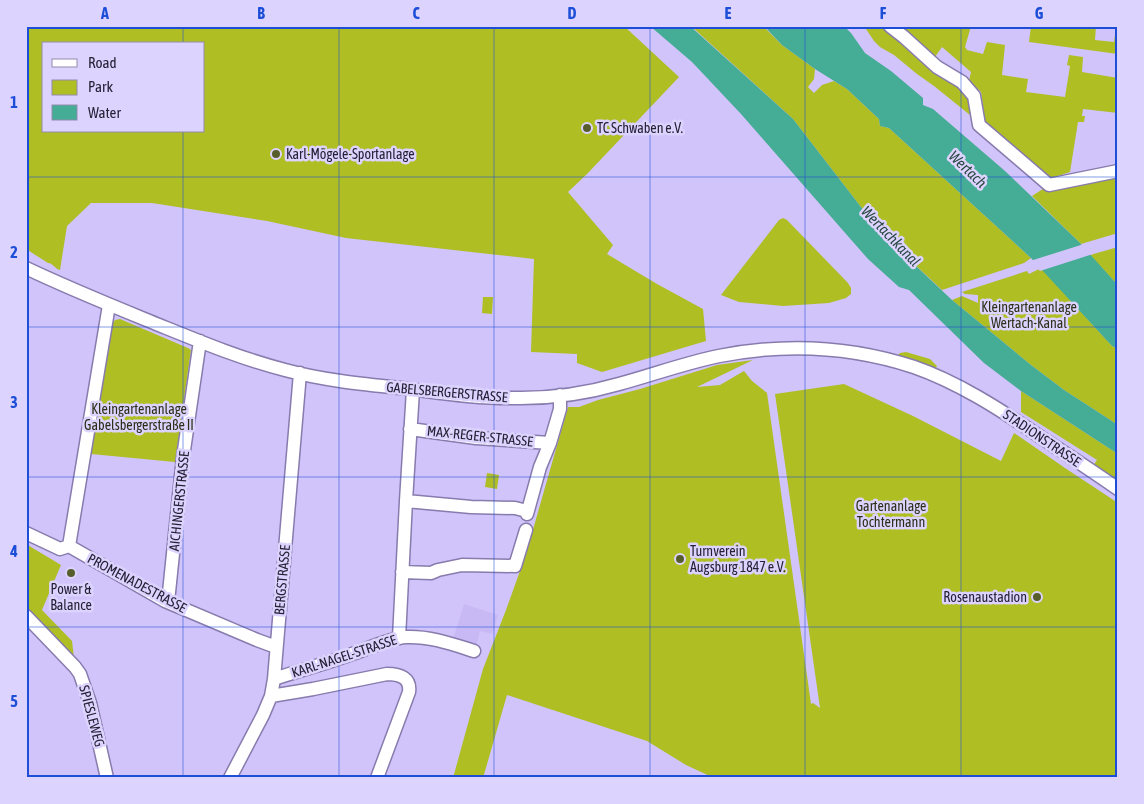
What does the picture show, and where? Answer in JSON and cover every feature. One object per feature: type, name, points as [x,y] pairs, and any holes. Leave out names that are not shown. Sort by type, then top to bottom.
[{"type":"street","points":[[890,26],[938,67],[962,82],[974,96],[980,125],[1048,185],[1118,171]]},
{"type":"street","name":"GABELSBERGERSTRASSE","points":[[26,268],[109,305],[200,342],[254,361],[300,373],[362,384],[473,397],[526,398],[589,391],[617,385],[716,356],[750,350],[787,348],[832,349],[879,357],[916,368],[965,390]]},
{"type":"street","points":[[68,546],[109,305]]},
{"type":"street","name":"AICHINGERSTRASSE","points":[[168,602],[183,457],[200,342]]},
{"type":"street","name":"BERGSTRASSE","points":[[230,778],[263,715],[271,696],[274,679],[300,373]]},
{"type":"street","name":"MAX-REGER-STRASSE","points":[[399,638],[413,390]]},
{"type":"street","name":"STADIONSTRASSE","points":[[965,390],[1001,411],[1118,489]]},
{"type":"street","name":"MAX-REGER-STRASSE","points":[[406,501],[472,507],[515,508],[527,512],[560,409],[560,395]]},
{"type":"street","name":"MAX-REGER-STRASSE","points":[[410,429],[476,438],[550,443]]},
{"type":"street","points":[[402,572],[431,573],[462,565],[515,566],[526,530]]},
{"type":"street","name":"PROMENADESTRASSE","points":[[26,533],[60,549],[68,546],[164,601],[276,647]]},
{"type":"street","name":"SPIESLEWEG","points":[[26,616],[80,674],[90,703],[107,778]]},
{"type":"street","name":"KARL-NAGEL-STRASSE","points":[[274,679],[399,638],[430,639],[474,651]]},
{"type":"street","points":[[271,696],[388,674],[404,677],[409,683],[408,696],[377,778]]},
{"type":"shaded area","points":[[464,604],[498,615],[492,634],[480,631],[476,646],[453,639]]},
{"type":"green space","name":"Karl-Mögele-Sportanlage","points":[[26,26],[624,26],[679,77],[568,192],[613,245],[607,254],[703,309],[706,341],[602,372],[577,363],[577,354],[531,352],[534,259],[346,238],[267,221],[152,203],[91,203],[67,226],[60,270],[26,249]]},
{"type":"green space","points":[[691,26],[763,26],[782,45],[815,69],[814,79],[808,87],[814,93],[822,85],[834,81],[847,89],[879,119],[880,126],[889,128],[1031,258],[1024,263],[942,290],[881,233],[793,119]]},
{"type":"green space","points":[[864,26],[886,26],[969,94],[975,119],[894,55],[880,47]]},
{"type":"green space","points":[[900,26],[971,26],[965,47],[967,50],[983,54],[987,42],[1005,45],[1002,75],[1028,79],[1026,92],[1065,97],[1070,66],[1067,65],[1069,55],[1083,57],[1082,72],[1118,78],[1118,113],[1083,109],[1082,116],[1085,116],[1084,122],[1078,122],[1070,172],[1049,179],[986,126],[981,92],[969,81],[971,72],[942,47],[935,57]]},
{"type":"green space","points":[[1031,26],[1096,26],[1095,40],[1114,42],[1115,35],[1118,35],[1118,54],[1029,42]]},
{"type":"green space","points":[[1118,171],[1118,233],[1081,244],[1032,196],[1049,185]]},
{"type":"green space","points":[[783,218],[848,283],[851,288],[851,294],[846,298],[829,303],[783,306],[739,302],[721,295],[779,220]]},
{"type":"green space","points":[[1118,247],[1118,283],[1090,255]]},
{"type":"green space","name":"Kleingartenanlage Wertach-Kanal","points":[[1041,268],[1112,346],[1118,349],[1118,425],[1064,390],[952,300],[962,296],[978,303],[978,295],[962,292],[1027,271],[1029,274]]},
{"type":"green space","points":[[483,297],[493,297],[492,314],[482,313]]},
{"type":"green space","name":"Kleingartenanlage Gabelsbergerstraße II","points":[[120,319],[191,350],[175,462],[91,454],[112,324],[115,320]]},
{"type":"green space","points":[[906,352],[930,359],[937,366],[936,368],[898,355]]},
{"type":"green space","name":"Gartenanlage Tochtermann","points":[[753,360],[697,387],[720,385],[744,371],[752,381],[767,393],[811,704],[813,703],[820,708],[775,394],[844,384],[913,416],[1001,461],[1014,433],[1118,503],[1118,778],[714,778],[686,765],[647,741],[507,695],[483,778],[453,778],[483,669],[526,554],[568,407],[579,407],[717,365]]},
{"type":"green space","points":[[1021,391],[1118,454],[1118,489],[1090,470],[1097,460],[1021,412]]},
{"type":"green space","points":[[487,473],[499,475],[497,489],[485,487]]},
{"type":"green space","points":[[26,544],[61,565],[42,610],[72,641],[75,667],[26,616]]},
{"type":"water","points":[[650,26],[690,26],[793,119],[881,233],[952,300],[1064,390],[1118,425],[1118,454],[1021,391],[984,363],[909,290],[899,287],[868,259],[741,114],[692,62]]},
{"type":"water","name":"Wertach","points":[[764,26],[844,26],[865,53],[891,71],[923,98],[923,105],[933,109],[1005,171],[1079,242],[1114,281],[1118,283],[1118,349],[1112,346],[1031,258],[889,128],[880,126],[879,119],[847,89],[782,45]]},
{"type":"pier","points":[[1084,244],[1093,254],[1040,271],[1030,261]]},
{"type":"place","name":"TC Schwaben e.V.","points":[[587,128]]},
{"type":"place","name":"Karl-Mögele-Sportanlage","points":[[276,154]]},
{"type":"place","name":"Turnverein Augsburg 1847 e.V.","points":[[680,559]]},
{"type":"place","name":"Power & Balance","points":[[71,573]]},
{"type":"place","name":"Rosenaustadion","points":[[1037,597]]},
{"type":"water label","name":"Wertachkanal","points":[[891,236]]}]
